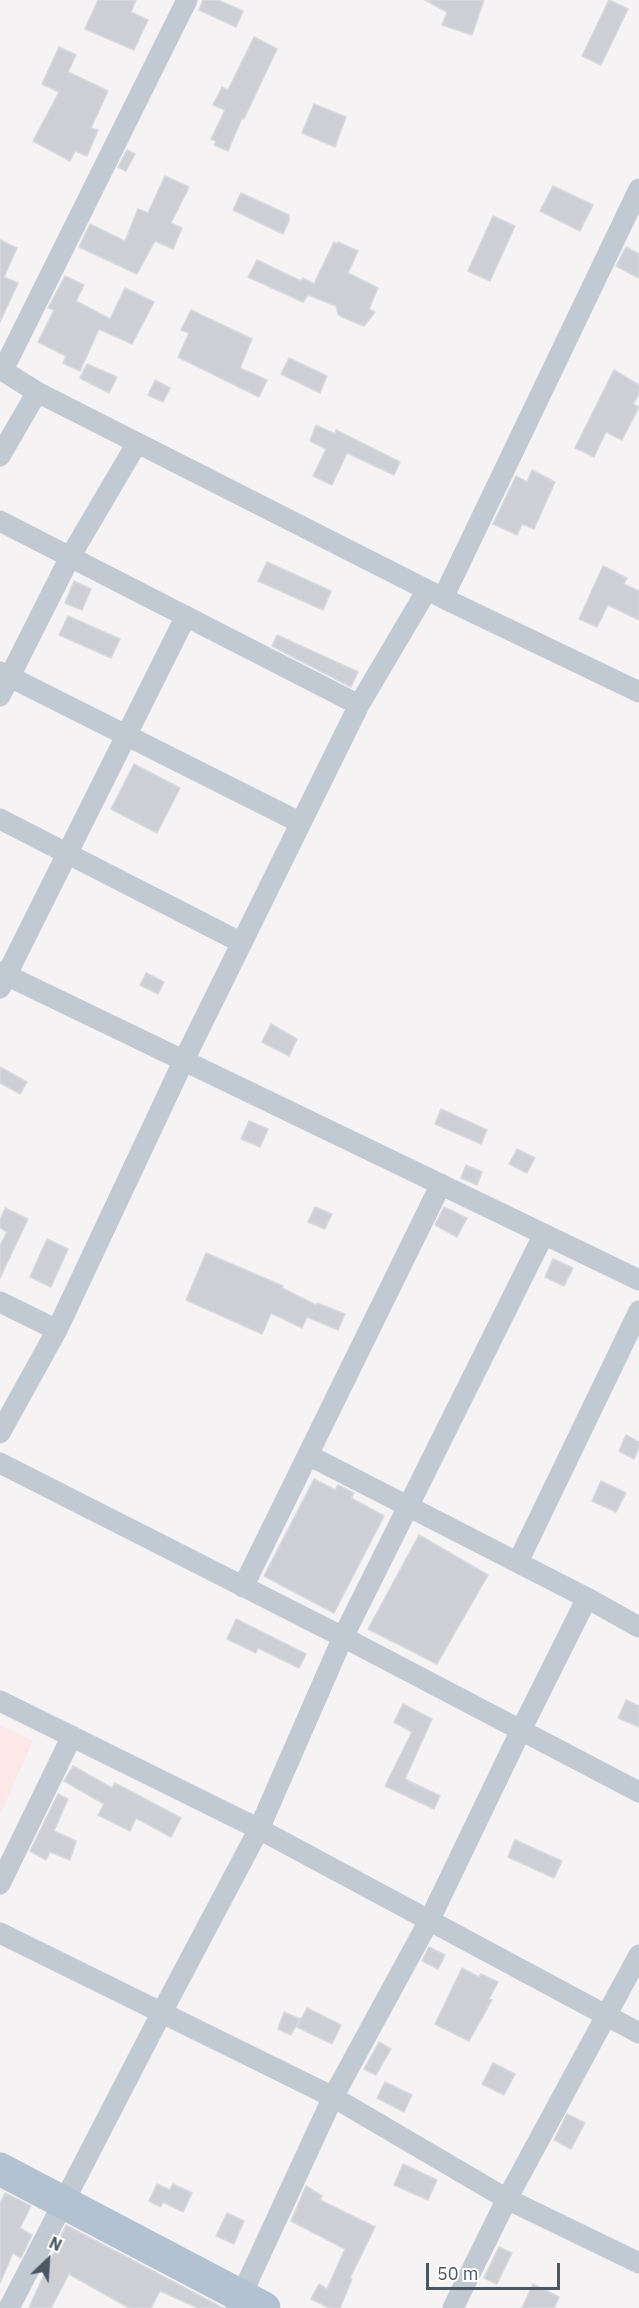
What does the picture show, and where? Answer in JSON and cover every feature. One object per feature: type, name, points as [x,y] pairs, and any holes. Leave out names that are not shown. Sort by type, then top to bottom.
[{"type":"main road","points":[[0,2169],[247,2304]]},
{"type":"street","points":[[187,0],[1,370],[37,392],[435,594],[639,692]]},
{"type":"street","points":[[0,1433],[57,1330],[184,1060],[359,705],[435,594],[639,189]]},
{"type":"street","points":[[0,456],[37,392]]},
{"type":"street","points":[[0,696],[5,675],[137,442]]},
{"type":"street","points":[[0,521],[359,705]]},
{"type":"street","points":[[186,616],[2,978],[184,1060],[639,1280]]},
{"type":"street","points":[[5,675],[301,823]]},
{"type":"street","points":[[0,819],[242,943]]},
{"type":"street","points":[[243,1587],[441,1184]]},
{"type":"street","points":[[9,2308],[259,1829],[343,1637],[544,1234]]},
{"type":"street","points":[[0,1302],[57,1330]]},
{"type":"street","points":[[518,1562],[639,1311]]},
{"type":"street","points":[[308,1455],[518,1562],[639,1627]]},
{"type":"street","points":[[0,1463],[343,1637],[639,1792]]},
{"type":"street","points":[[247,2304],[333,2097],[430,1920],[587,1598]]},
{"type":"street","points":[[0,1701],[259,1829],[639,2033]]},
{"type":"street","points":[[0,1884],[72,1736]]},
{"type":"street","points":[[0,1933],[333,2097],[507,2199],[639,2264]]},
{"type":"street","points":[[453,2308],[507,2199],[639,1954]]},
{"type":"shaded area","points":[[0,1725],[33,1741],[0,1814]]},
{"type":"building","points":[[98,0],[136,0],[131,12],[148,20],[134,50],[85,29]]},
{"type":"building","points":[[203,0],[218,0],[243,11],[236,27],[199,10]]},
{"type":"building","points":[[425,0],[484,0],[472,35],[442,25],[447,12]]},
{"type":"building","points":[[609,0],[628,9],[601,65],[582,56]]},
{"type":"building","points":[[254,37],[277,49],[228,151],[214,145],[216,141],[211,139],[225,110],[213,105],[222,87],[228,90]]},
{"type":"building","points":[[59,47],[76,55],[68,72],[108,91],[91,128],[98,130],[87,156],[75,151],[70,161],[33,141],[59,92],[42,84]]},
{"type":"building","points":[[314,104],[346,117],[335,147],[302,133]]},
{"type":"building","points":[[127,150],[135,154],[126,171],[118,167]]},
{"type":"building","points":[[165,176],[189,187],[171,223],[182,228],[173,249],[155,241],[137,274],[79,247],[90,224],[125,241],[138,209],[148,213]]},
{"type":"building","points":[[553,186],[593,205],[580,231],[540,211]]},
{"type":"building","points":[[241,193],[289,215],[289,221],[283,234],[233,210]]},
{"type":"building","points":[[493,216],[515,226],[490,281],[468,271]]},
{"type":"building","points":[[0,240],[17,248],[4,277],[18,283],[0,322]]},
{"type":"building","points":[[334,242],[358,251],[348,273],[378,288],[369,309],[375,312],[364,326],[342,317],[338,314],[336,306],[308,295],[303,302],[248,277],[257,260],[301,281],[303,278],[314,284]]},
{"type":"building","points":[[626,247],[639,254],[639,278],[616,266]]},
{"type":"building","points":[[65,276],[84,285],[76,301],[110,319],[125,288],[154,302],[132,344],[99,329],[80,371],[63,363],[66,356],[38,342],[54,310],[48,308]]},
{"type":"building","points":[[191,310],[252,339],[240,368],[267,380],[259,397],[178,357],[189,333],[181,330]]},
{"type":"building","points":[[289,358],[327,376],[320,393],[281,374]]},
{"type":"building","points":[[87,364],[117,377],[109,393],[80,378]]},
{"type":"building","points":[[614,370],[639,385],[639,394],[633,404],[639,407],[622,440],[606,432],[594,457],[575,448]]},
{"type":"building","points":[[155,380],[170,388],[163,402],[148,395]]},
{"type":"building","points":[[316,425],[335,434],[336,430],[400,462],[394,475],[347,453],[332,485],[313,476],[326,449],[310,441]]},
{"type":"building","points":[[532,470],[555,482],[534,529],[522,524],[517,535],[493,524],[516,476],[527,482]]},
{"type":"building","points":[[267,562],[331,591],[323,610],[258,581]]},
{"type":"building","points":[[603,566],[627,578],[624,584],[639,591],[639,620],[608,605],[597,627],[579,619]]},
{"type":"building","points":[[74,581],[91,589],[82,610],[65,603]]},
{"type":"building","points":[[68,616],[120,639],[111,658],[59,635]]},
{"type":"building","points":[[277,635],[358,672],[351,687],[272,646]]},
{"type":"building","points":[[134,764],[180,788],[157,833],[111,809]]},
{"type":"building","points":[[146,973],[164,982],[158,994],[140,985]]},
{"type":"building","points":[[271,1024],[297,1039],[289,1056],[262,1042]]},
{"type":"building","points":[[0,1067],[27,1082],[20,1094],[0,1083]]},
{"type":"building","points":[[441,1109],[487,1130],[481,1144],[435,1124]]},
{"type":"building","points":[[249,1121],[268,1129],[260,1147],[241,1139]]},
{"type":"building","points":[[517,1149],[535,1158],[527,1173],[509,1164]]},
{"type":"building","points":[[466,1165],[482,1172],[477,1185],[461,1178]]},
{"type":"building","points":[[315,1207],[332,1214],[325,1229],[308,1222]]},
{"type":"building","points":[[444,1207],[467,1218],[457,1237],[435,1225]]},
{"type":"building","points":[[5,1208],[28,1219],[0,1278],[0,1246],[7,1232],[0,1228],[0,1220]]},
{"type":"building","points":[[47,1239],[68,1249],[51,1287],[30,1277]]},
{"type":"building","points":[[206,1253],[283,1286],[282,1288],[316,1305],[317,1303],[345,1314],[338,1330],[307,1317],[302,1328],[271,1313],[262,1334],[186,1300]]},
{"type":"building","points":[[553,1259],[573,1268],[564,1286],[545,1277]]},
{"type":"building","points":[[626,1435],[639,1442],[634,1459],[619,1451]]},
{"type":"building","points":[[314,1479],[335,1490],[338,1485],[354,1493],[351,1498],[384,1516],[334,1613],[264,1576]]},
{"type":"building","points":[[601,1481],[626,1493],[616,1512],[592,1501]]},
{"type":"building","points":[[419,1535],[488,1575],[437,1664],[368,1629]]},
{"type":"building","points":[[236,1619],[306,1654],[299,1668],[258,1648],[256,1653],[227,1639]]},
{"type":"building","points":[[626,1700],[639,1706],[639,1727],[618,1718]]},
{"type":"building","points":[[403,1704],[432,1719],[405,1779],[440,1796],[434,1809],[385,1786],[412,1732],[394,1722]]},
{"type":"building","points":[[73,1766],[112,1788],[115,1783],[181,1818],[171,1837],[136,1818],[130,1831],[98,1815],[104,1804],[64,1781]]},
{"type":"building","points":[[58,1794],[68,1799],[54,1831],[76,1841],[70,1860],[50,1852],[46,1860],[30,1851]]},
{"type":"building","points":[[515,1840],[562,1861],[554,1878],[508,1857]]},
{"type":"building","points":[[429,1947],[445,1955],[438,1969],[422,1961]]},
{"type":"building","points":[[462,1968],[479,1977],[481,1974],[498,1982],[489,1999],[492,2000],[469,2041],[435,2024]]},
{"type":"building","points":[[307,2008],[341,2025],[332,2044],[297,2027]]},
{"type":"building","points":[[284,2012],[300,2019],[291,2035],[278,2029]]},
{"type":"building","points":[[379,2042],[391,2049],[376,2075],[364,2069]]},
{"type":"building","points":[[493,2063],[515,2074],[504,2095],[482,2084]]},
{"type":"building","points":[[385,2082],[412,2095],[404,2112],[377,2098]]},
{"type":"building","points":[[567,2114],[585,2123],[571,2149],[554,2140]]},
{"type":"building","points":[[403,2164],[437,2180],[428,2200],[394,2185]]},
{"type":"building","points":[[157,2184],[170,2190],[173,2184],[192,2193],[183,2212],[163,2202],[161,2207],[149,2201]]},
{"type":"building","points":[[306,2186],[322,2196],[320,2200],[375,2227],[350,2278],[352,2279],[340,2308],[329,2308],[311,2299],[319,2284],[327,2289],[345,2249],[291,2221]]},
{"type":"building","points":[[5,2193],[31,2206],[20,2228],[32,2235],[21,2258],[13,2253],[0,2283],[0,2203]]},
{"type":"building","points":[[227,2213],[244,2221],[234,2244],[216,2236]]},
{"type":"building","points":[[66,2225],[223,2308],[198,2308],[160,2291],[151,2308],[129,2308],[69,2274],[51,2308],[29,2308]]},
{"type":"building","points":[[499,2247],[512,2253],[497,2284],[484,2278]]},
{"type":"building","points":[[533,2284],[559,2297],[554,2308],[522,2308]]}]
